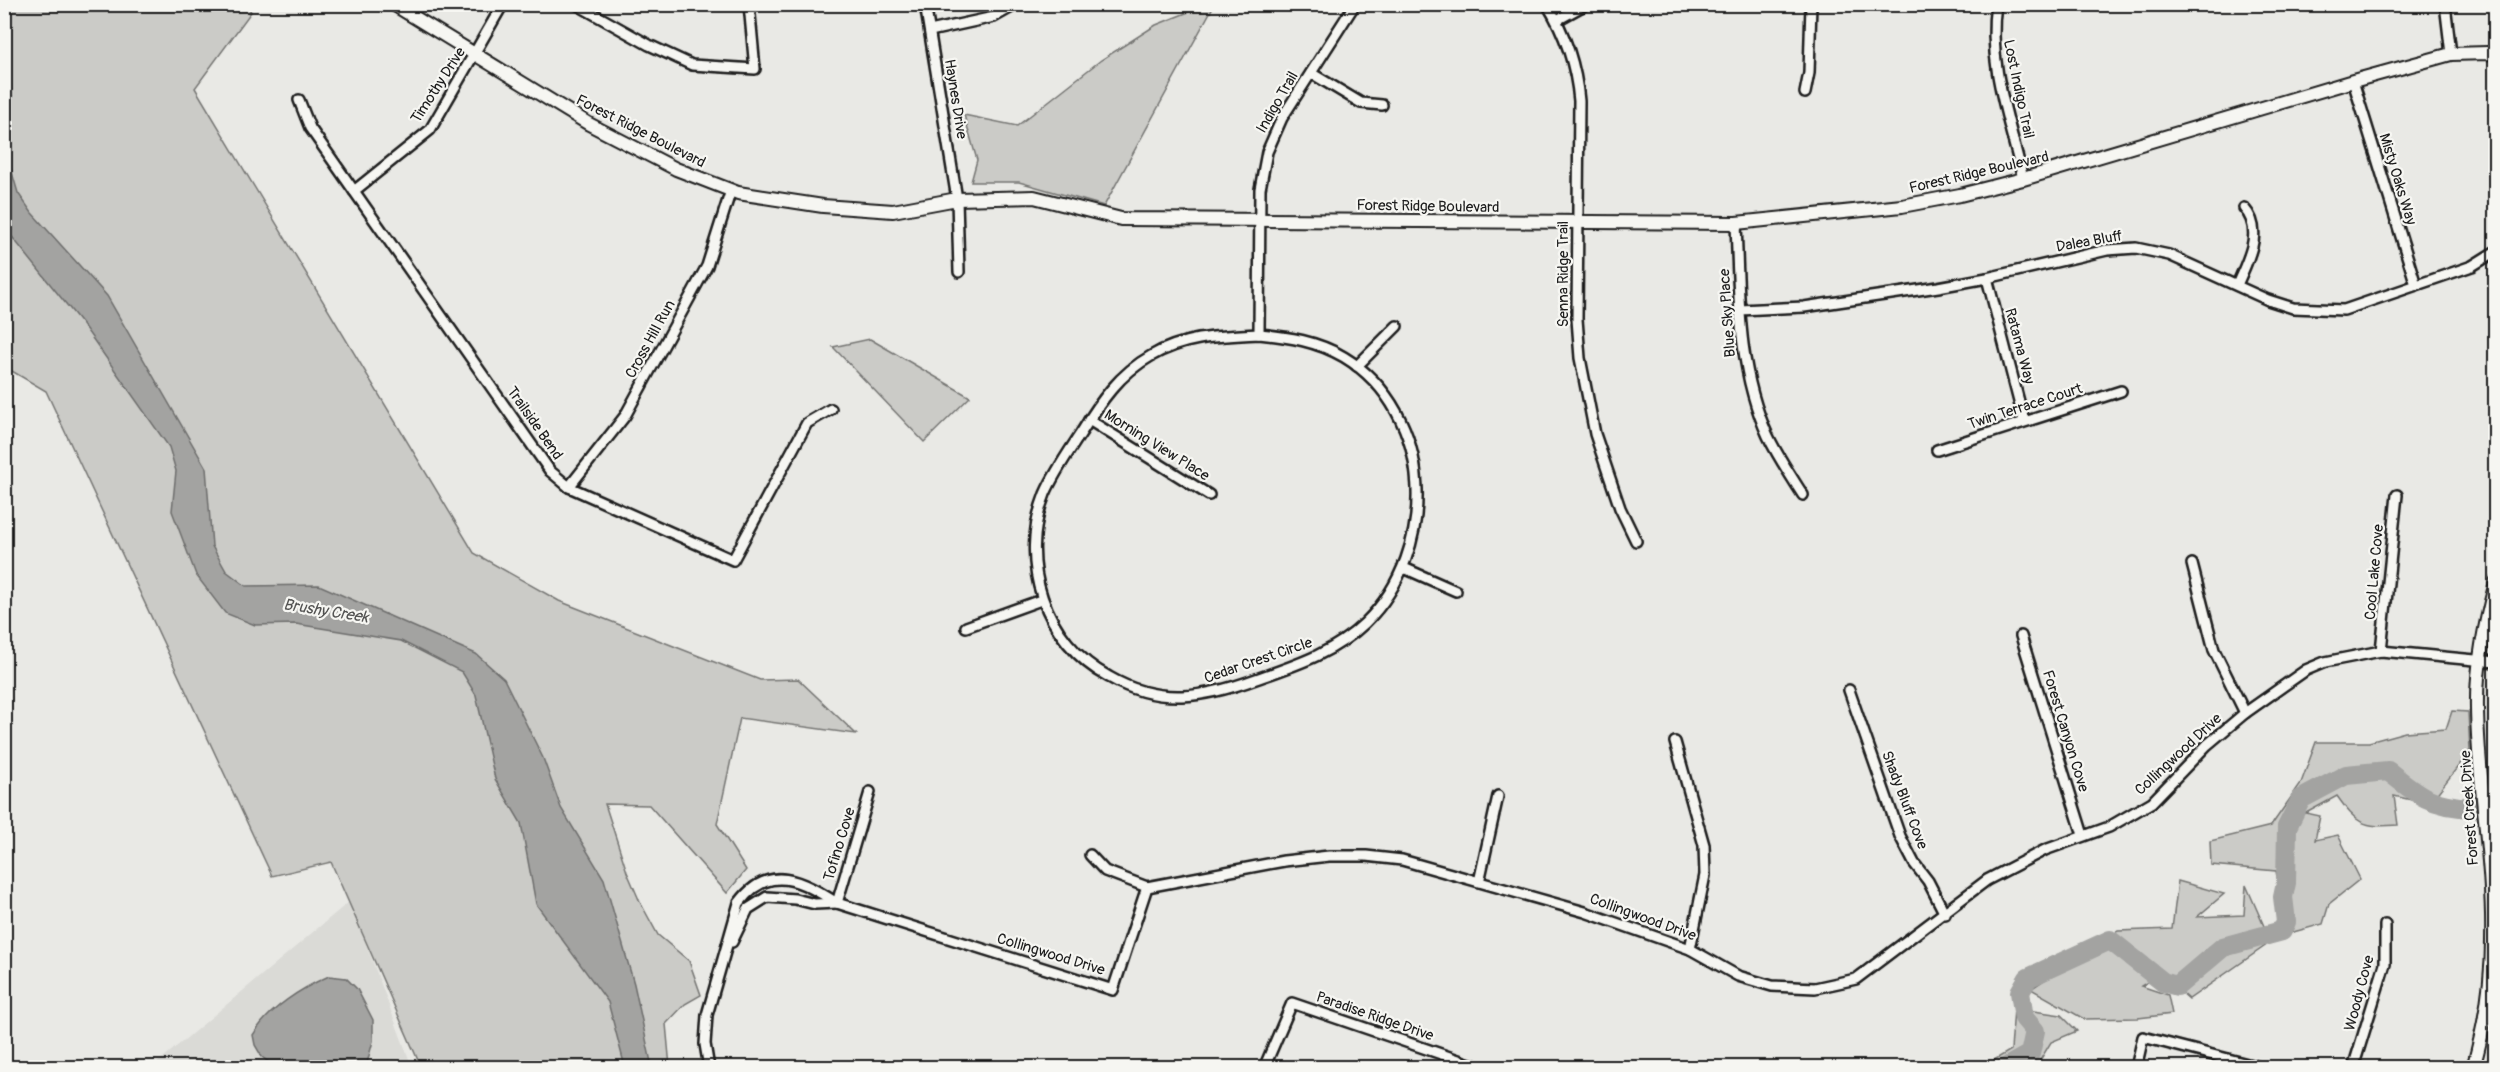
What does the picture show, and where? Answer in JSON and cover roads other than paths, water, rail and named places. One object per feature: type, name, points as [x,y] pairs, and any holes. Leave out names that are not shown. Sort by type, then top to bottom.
[{"type":"street","name":"Forest Ridge Boulevard","points":[[393,4],[589,124],[676,169],[731,190],[823,206],[893,211],[957,199],[1034,197],[1121,219],[1736,223],[1902,206],[2024,179],[2352,81],[2451,54],[2488,53],[2496,55]]},
{"type":"street","name":"Timothy Drive","points":[[354,191],[430,130],[503,4]]},
{"type":"street","points":[[576,4],[649,45],[692,65],[755,69],[749,4]]},
{"type":"street","name":"Haynes Drive","points":[[925,4],[957,199],[959,272]]},
{"type":"street","points":[[930,31],[994,17],[1017,4]]},
{"type":"street","name":"Indigo Trail","points":[[1259,334],[1260,189],[1267,152],[1282,118],[1355,4]]},
{"type":"street","name":"Senna Ridge Trail","points":[[1547,4],[1569,46],[1578,82],[1577,319],[1586,396],[1595,434],[1617,498],[1636,541]]},
{"type":"street","points":[[1557,21],[1587,4]]},
{"type":"street","points":[[1805,93],[1809,73],[1811,4]]},
{"type":"street","name":"Lost Indigo Trail","points":[[1996,4],[1993,21],[1994,56],[2024,179]]},
{"type":"street","points":[[2445,4],[2451,54]]},
{"type":"street","points":[[1311,73],[1360,104],[1382,105]]},
{"type":"street","name":"Misty Oaks Way","points":[[2352,81],[2416,285]]},
{"type":"street","name":"Trailside Bend","points":[[299,100],[310,128],[550,471],[568,487],[733,560],[807,423],[831,409]]},
{"type":"street","name":"Cross Hill Run","points":[[568,487],[626,416],[707,266],[731,190]]},
{"type":"street","points":[[2237,285],[2252,248],[2254,235],[2254,223],[2244,208]]},
{"type":"street","name":"Blue Sky Place","points":[[1736,223],[1744,356],[1758,409],[1781,460],[1803,495]]},
{"type":"street","name":"Dalea Bluff","points":[[1740,310],[1804,307],[1986,278],[2107,250],[2136,248],[2169,255],[2284,306],[2313,310],[2344,310],[2472,266],[2496,251]]},
{"type":"street","name":"Ratama Way","points":[[1986,278],[2024,421]]},
{"type":"street","points":[[1357,366],[1396,326]]},
{"type":"street","name":"Cedar Crest Circle","points":[[1259,334],[1309,341],[1327,348],[1357,366],[1378,386],[1403,423],[1416,477],[1414,532],[1404,568],[1378,609],[1338,645],[1313,658],[1222,691],[1194,696],[1148,693],[1130,688],[1090,665],[1064,639],[1041,600],[1034,551],[1040,512],[1052,479],[1089,420],[1122,376],[1152,354],[1169,347],[1205,337],[1259,334]]},
{"type":"street","name":"Twin Terrace Court","points":[[1937,450],[2121,391]]},
{"type":"street","name":"Morning View Place","points":[[1089,420],[1209,495]]},
{"type":"street","name":"Cool Lake Cove","points":[[2381,651],[2397,495]]},
{"type":"street","points":[[2192,564],[2214,650],[2245,713]]},
{"type":"street","points":[[1404,568],[1456,591]]},
{"type":"street","name":"Forest Creek Drive","points":[[2473,1068],[2481,1040],[2488,998],[2492,941],[2477,708],[2479,661],[2496,582]]},
{"type":"street","points":[[966,627],[1041,600]]},
{"type":"street","name":"Forest Canyon Cove","points":[[2021,636],[2083,836]]},
{"type":"street","name":"Collingwood Drive","points":[[709,1068],[705,1044],[707,1015],[739,903],[750,889],[769,879],[790,880],[814,888],[837,903],[1113,990],[1147,887],[1284,861],[1329,856],[1366,856],[1402,860],[1585,912],[1690,949],[1738,976],[1772,986],[1815,988],[1856,980],[1988,880],[2045,850],[2109,827],[2152,802],[2207,745],[2245,713],[2306,670],[2340,658],[2381,651],[2442,655],[2496,662]]},
{"type":"street","name":"Shady Bluff Cove","points":[[1849,690],[1900,836],[1945,914]]},
{"type":"street","points":[[1675,742],[1704,845],[1706,875],[1690,949]]},
{"type":"street","name":"Tofino Cove","points":[[837,903],[870,792]]},
{"type":"street","points":[[1479,882],[1498,796]]},
{"type":"street","points":[[1090,855],[1105,871],[1147,887]]},
{"type":"street","name":"Collingwood Drive","points":[[724,959],[748,909],[767,897],[795,899],[815,904],[837,903]]},
{"type":"street","name":"Woody Cove","points":[[2353,1068],[2385,964],[2385,925]]},
{"type":"street","name":"Paradise Ridge Drive","points":[[1264,1068],[1292,1003],[1482,1068]]},
{"type":"street","points":[[2136,1068],[2143,1037],[2263,1068]]},
{"type":"water","name":"Brushy Creek","points":[[4,59],[9,69],[12,97],[6,152],[18,193],[32,213],[107,296],[206,468],[212,546],[226,571],[246,586],[319,585],[476,654],[504,679],[543,758],[561,808],[604,879],[634,984],[652,1067],[625,1067],[608,1002],[536,904],[521,823],[495,779],[476,695],[462,672],[401,641],[296,624],[255,625],[225,613],[196,575],[172,511],[176,471],[169,447],[83,325],[5,228]]},
{"type":"water","points":[[329,976],[346,978],[357,989],[373,1020],[373,1041],[366,1067],[275,1067],[262,1057],[255,1045],[253,1035],[268,1016],[287,1000]]},
{"type":"waterway","points":[[2005,1068],[2030,1054],[2035,1031],[2024,1018],[2020,992],[2028,978],[2110,940],[2163,982],[2177,986],[2223,947],[2282,931],[2286,922],[2283,897],[2286,883],[2287,827],[2301,799],[2346,775],[2388,771],[2426,798],[2446,805],[2472,808]]}]
